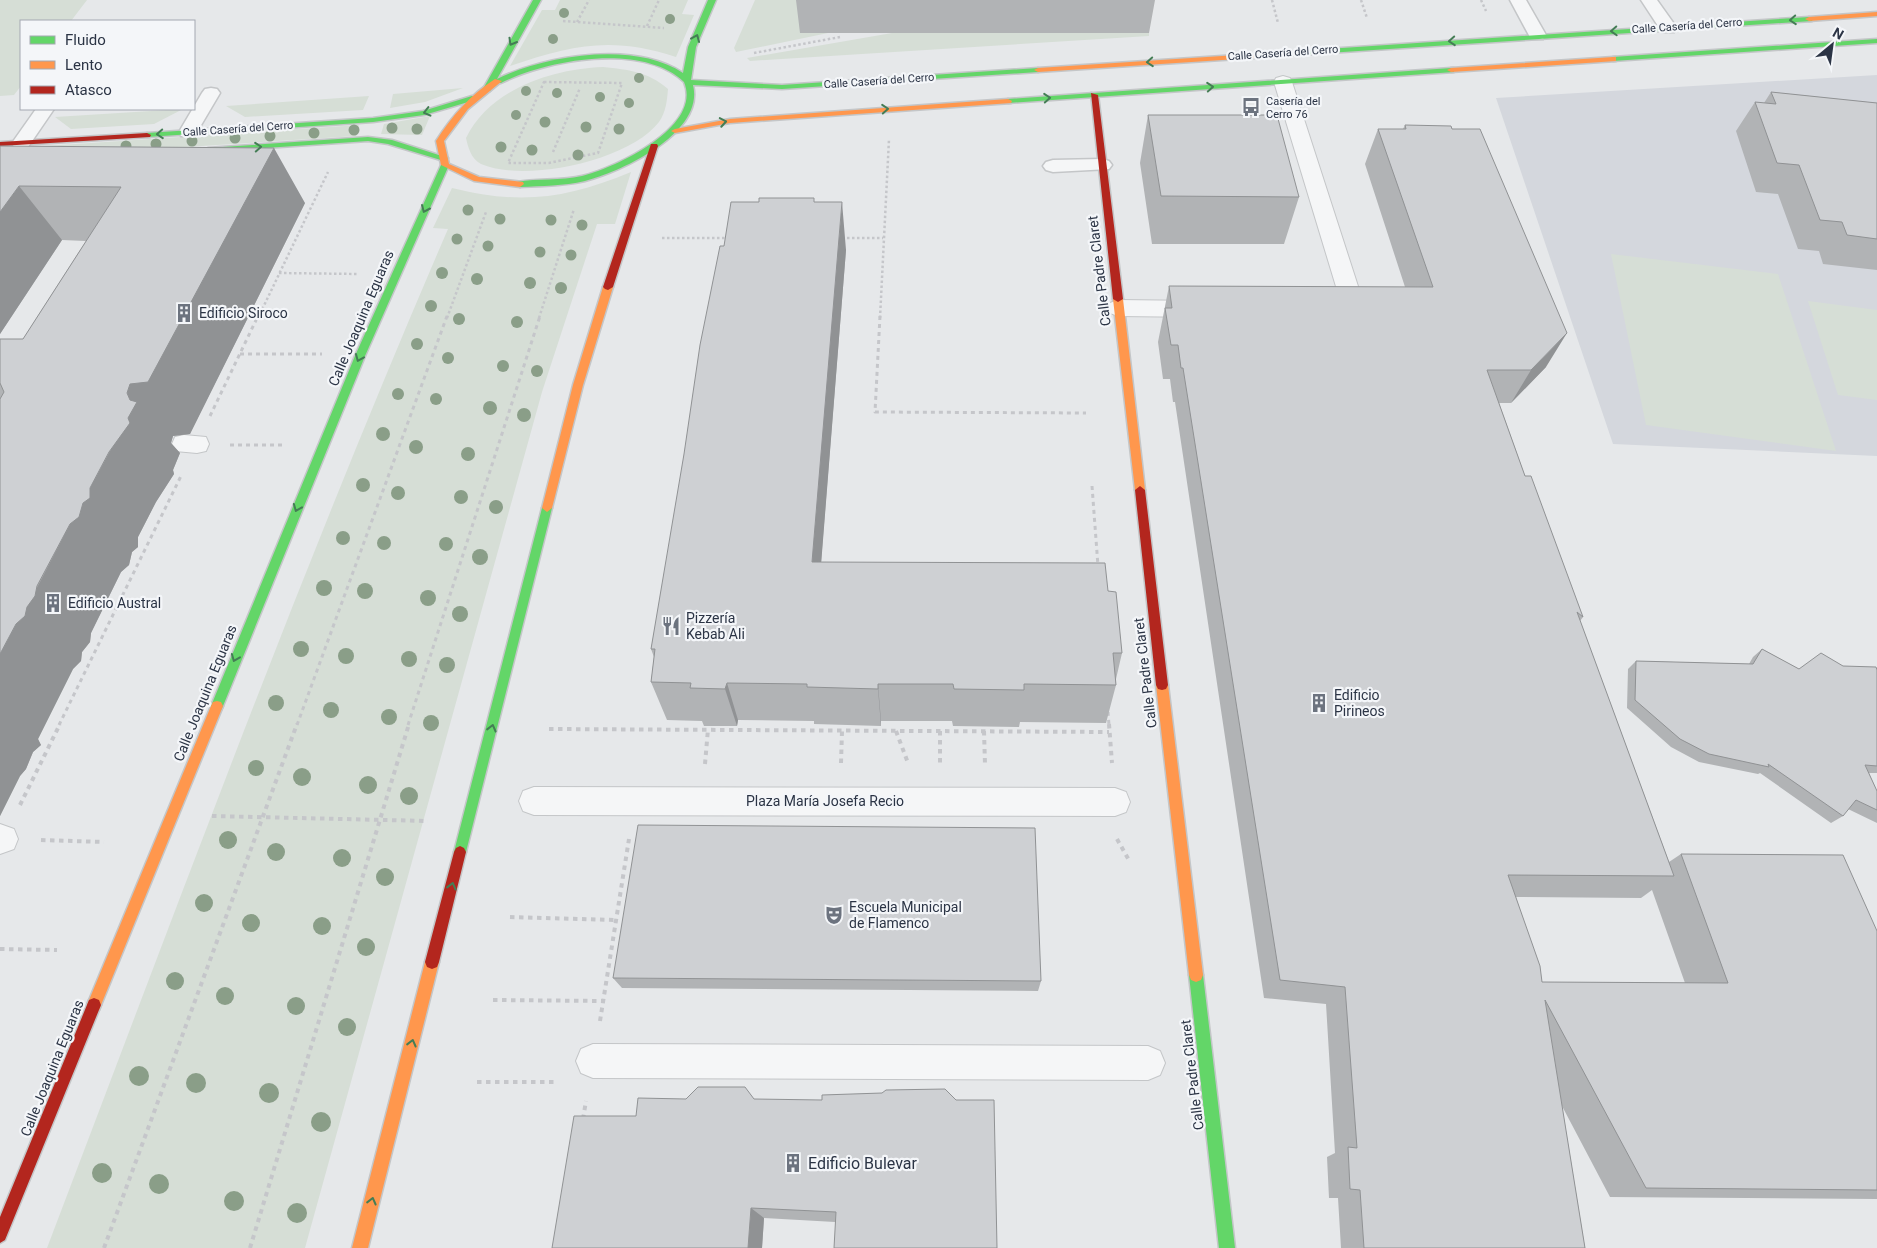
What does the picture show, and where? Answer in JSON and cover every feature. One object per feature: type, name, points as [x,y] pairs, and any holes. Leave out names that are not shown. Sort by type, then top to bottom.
[{"type":"main road","points":[[487,89],[536,0]]},
{"type":"main road","points":[[676,131],[686,115],[691,98],[687,80],[692,47],[712,0]]},
{"type":"main road","name":"Calle Casería del Cerro","points":[[0,144],[373,120],[424,113],[473,98],[514,75],[547,64],[594,56],[642,60],[687,80],[782,87],[1877,14]]},
{"type":"main road","points":[[676,131],[730,121],[785,116],[1877,41]]},
{"type":"main road","name":"Calle Padre Claret","points":[[1094,95],[1227,1248]]},
{"type":"main road","points":[[444,161],[440,141],[452,122],[473,98]]},
{"type":"main road","name":"Calle Casería del Cerro","points":[[199,151],[368,139],[389,142],[444,161],[478,179],[510,184],[540,184],[586,177],[654,146],[676,131]]},
{"type":"main road","points":[[360,1248],[578,385],[634,202],[654,146]]},
{"type":"main road","name":"Calle Joaquina Eguaras","points":[[0,1235],[360,356],[444,161]]},
{"type":"street","points":[[1282,82],[1355,311],[1326,311]]},
{"type":"street","points":[[1118,308],[1220,309]]},
{"type":"street","name":"Plaza María Josefa Recio","points":[[534,801],[1115,802]]},
{"type":"street","points":[[593,1061],[1148,1063]]},
{"type":"lane","points":[[1518,0],[1537,36]]},
{"type":"lane","points":[[1649,0],[1668,28]]},
{"type":"lane","points":[[188,132],[211,93]]},
{"type":"lane","points":[[21,143],[44,110]]},
{"type":"lane","points":[[1053,166],[1102,165]]},
{"type":"path","points":[[577,22],[589,0]]},
{"type":"path","points":[[647,26],[659,0]]},
{"type":"path","points":[[1272,0],[1278,24]]},
{"type":"path","points":[[1361,0],[1369,26]]},
{"type":"path","points":[[557,21],[671,28]]},
{"type":"path","points":[[749,54],[840,37]]},
{"type":"path","points":[[546,170],[585,76]]},
{"type":"path","points":[[508,162],[544,82]]},
{"type":"path","points":[[598,153],[622,83]]},
{"type":"path","points":[[889,134],[875,412],[1086,413]]},
{"type":"path","points":[[104,842],[2,839],[187,451],[240,354],[328,172]]},
{"type":"path","points":[[250,1248],[378,820],[576,204]]},
{"type":"path","points":[[104,1248],[488,206]]},
{"type":"path","points":[[662,238],[731,238]]},
{"type":"path","points":[[840,238],[884,238]]},
{"type":"path","points":[[279,273],[358,274]]},
{"type":"path","points":[[240,354],[323,354]]},
{"type":"path","points":[[187,451],[282,446]]},
{"type":"path","points":[[1092,486],[1098,573]]},
{"type":"path","points":[[1108,707],[1115,802]]},
{"type":"path","points":[[550,728],[1110,732]]},
{"type":"path","points":[[841,757],[842,731]]},
{"type":"path","points":[[202,816],[436,821]]},
{"type":"path","points":[[1117,842],[1130,862]]},
{"type":"path","points":[[510,917],[616,920]]},
{"type":"path","points":[[0,949],[57,950]]},
{"type":"path","points":[[493,1000],[603,1001]]},
{"type":"path","points":[[476,1082],[561,1082]]},
{"type":"shaded area","points":[[0,0],[87,0],[72,20],[20,20],[20,87],[14,95],[0,96]]},
{"type":"shaded area","points":[[560,0],[688,0],[682,14],[694,15],[676,57],[653,50],[631,47],[612,45],[592,46],[573,48],[510,66],[542,10],[555,10]]},
{"type":"shaded area","points":[[755,0],[804,0],[800,33],[828,33],[736,52],[734,48]]},
{"type":"shaded area","points":[[892,33],[1149,33],[1149,36],[750,61],[747,58]]},
{"type":"shaded area","points":[[603,67],[645,75],[653,78],[668,89],[663,114],[659,122],[645,136],[625,148],[601,157],[575,165],[549,169],[523,171],[500,169],[481,164],[472,156],[466,138],[477,121],[490,107],[506,95],[544,77],[563,72]]},
{"type":"shaded area","points":[[1877,75],[1877,456],[1613,444],[1496,98]]},
{"type":"shaded area","points":[[463,88],[425,102],[390,108],[393,94]]},
{"type":"shaded area","points":[[369,96],[363,110],[245,117],[226,106]]},
{"type":"shaded area","points":[[181,110],[154,124],[71,129],[55,117]]},
{"type":"shaded area","points":[[430,116],[422,135],[381,134],[384,124]]},
{"type":"shaded area","points":[[359,125],[356,136],[0,159],[0,149]]},
{"type":"shaded area","points":[[631,172],[615,224],[597,224],[542,392],[305,1248],[47,1248],[242,736],[342,482],[448,229],[433,228],[452,188],[521,198],[564,193],[585,188]]},
{"type":"shaded area","points":[[1611,254],[1778,274],[1836,451],[1646,425]]},
{"type":"shaded area","points":[[1808,301],[1877,310],[1877,400],[1838,395]]},
{"type":"building","points":[[1771,92],[1877,103],[1877,239],[1847,235],[1842,222],[1820,220],[1799,165],[1777,163],[1755,102],[1776,104]]},
{"type":"building","points":[[1148,115],[1277,115],[1299,197],[1161,196]]},
{"type":"building","points":[[1405,125],[1480,129],[1567,333],[1531,370],[1487,370],[1525,476],[1531,476],[1583,617],[1577,612],[1674,876],[1508,875],[1540,966],[1542,982],[1728,983],[1681,854],[1843,855],[1877,931],[1877,1190],[1646,1188],[1545,1000],[1585,1248],[1364,1248],[1360,1190],[1350,1189],[1348,1147],[1357,1148],[1345,987],[1280,980],[1183,368],[1181,368],[1178,345],[1171,345],[1165,308],[1172,308],[1169,286],[1433,287],[1378,129],[1406,129]]},
{"type":"building","points":[[0,146],[274,148],[148,382],[130,384],[127,393],[130,400],[137,402],[128,418],[130,423],[109,452],[90,488],[90,498],[83,503],[79,517],[70,524],[37,586],[35,596],[27,607],[25,616],[16,624],[0,654],[0,399],[4,392],[0,383],[0,339],[23,339],[121,187],[19,186],[0,212]]},
{"type":"building","points":[[759,198],[814,198],[814,202],[842,202],[812,562],[1105,563],[1108,591],[1116,592],[1122,653],[1113,653],[1116,685],[1024,684],[1024,690],[954,689],[953,684],[878,684],[878,689],[807,687],[807,684],[727,683],[725,689],[690,688],[691,683],[651,682],[655,649],[651,649],[684,454],[700,345],[720,246],[724,246],[731,202],[759,202]]},
{"type":"building","points":[[1762,649],[1799,669],[1821,653],[1843,666],[1876,667],[1877,766],[1865,765],[1877,791],[1877,810],[1856,800],[1843,816],[1768,764],[1769,767],[1709,754],[1680,739],[1635,700],[1636,661],[1753,664]]},
{"type":"building","name":"Escuela Municipal de Flamenco","points":[[638,825],[1035,828],[1041,981],[613,978]]},
{"type":"building","name":"Edificio Bulevar","points":[[698,1087],[745,1087],[754,1099],[822,1100],[822,1095],[882,1093],[886,1090],[945,1089],[956,1100],[994,1100],[997,1248],[834,1248],[836,1212],[751,1208],[748,1248],[552,1248],[574,1116],[636,1116],[638,1098],[686,1099]]},
{"type":"traffic: fast","points":[[487,89],[537,0]]},
{"type":"traffic: fast","points":[[686,78],[692,47],[712,0]]},
{"type":"traffic: fast","points":[[1282,54],[1809,19]]},
{"type":"traffic: fast","points":[[1613,59],[1877,41]]},
{"type":"traffic: fast","points":[[520,184],[556,183],[592,176],[620,165],[651,148],[677,126],[690,100],[688,81],[679,73],[662,65],[614,56]]},
{"type":"traffic: fast","points":[[498,81],[525,69],[540,65],[584,58],[614,56]]},
{"type":"traffic: fast","points":[[688,82],[782,87],[1038,70]]},
{"type":"traffic: fast","points":[[1008,101],[1451,70]]},
{"type":"traffic: fast","points":[[147,135],[373,120],[424,113],[472,98]]},
{"type":"traffic: fast","points":[[208,150],[368,139],[389,142],[444,158]]},
{"type":"traffic: fast","points":[[217,706],[360,356],[445,165]]},
{"type":"traffic: fast","points":[[460,852],[547,508]]},
{"type":"traffic: fast","points":[[1196,975],[1227,1248]]},
{"type":"traffic: slow","points":[[1809,19],[1877,14]]},
{"type":"traffic: slow","points":[[1038,70],[1282,54]]},
{"type":"traffic: slow","points":[[1451,70],[1613,59]]},
{"type":"traffic: slow","points":[[498,81],[472,100],[458,115],[440,141],[445,165],[477,179],[520,184]]},
{"type":"traffic: slow","points":[[675,131],[730,121],[1008,101]]},
{"type":"traffic: slow","points":[[547,508],[578,385],[608,287]]},
{"type":"traffic: slow","points":[[1118,299],[1140,490]]},
{"type":"traffic: slow","points":[[1162,685],[1196,975]]},
{"type":"traffic: slow","points":[[94,1005],[217,706]]},
{"type":"traffic: slow","points":[[360,1248],[432,962]]},
{"type":"traffic: jam","points":[[1094,95],[1118,299]]},
{"type":"traffic: jam","points":[[0,144],[147,135]]},
{"type":"traffic: jam","points":[[608,287],[654,146]]},
{"type":"traffic: jam","points":[[1140,490],[1162,685]]},
{"type":"traffic: jam","points":[[432,962],[460,852]]},
{"type":"traffic: jam","points":[[0,1235],[94,1005]]},
{"type":"place","name":"Casería del Cerro 76","points":[[1251,107]]},
{"type":"place","name":"Edificio Siroco","points":[[184,313]]},
{"type":"place","name":"Edificio Austral","points":[[53,603]]},
{"type":"place","name":"Pizzería Kebab Ali","points":[[671,626]]},
{"type":"place","name":"Edificio Pirineos","points":[[1319,703]]},
{"type":"place","name":"Escuela Municipal de Flamenco","points":[[834,915]]},
{"type":"place","name":"Edificio Bulevar","points":[[793,1163]]}]
